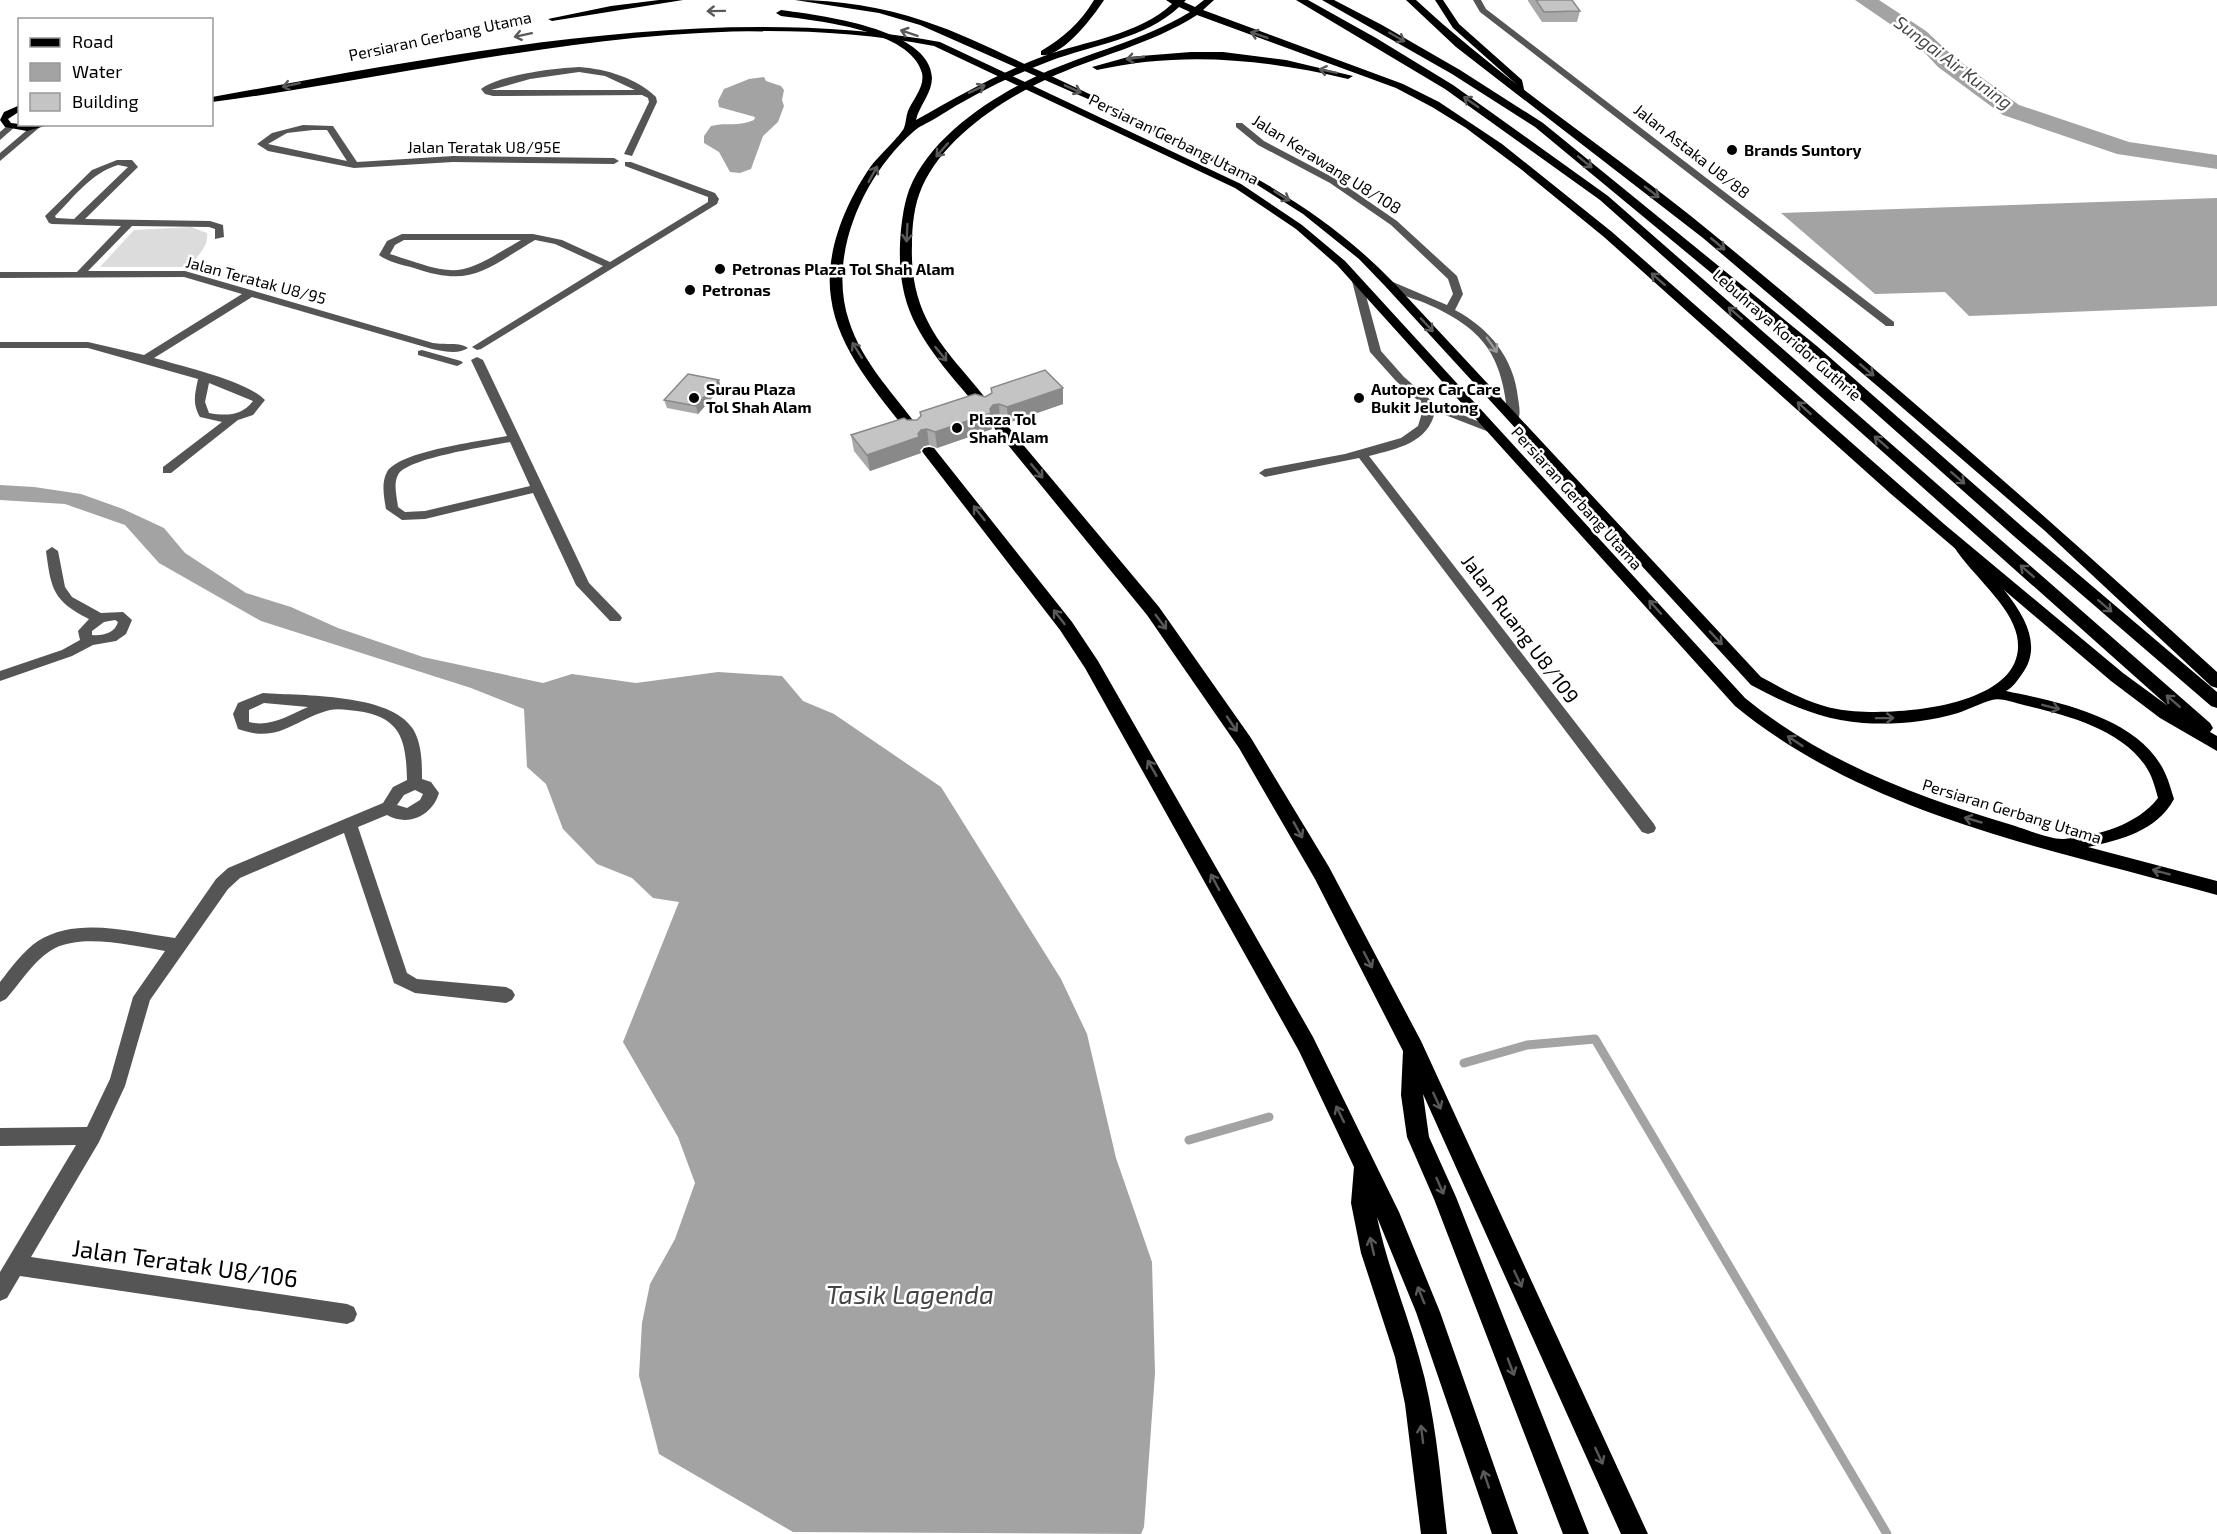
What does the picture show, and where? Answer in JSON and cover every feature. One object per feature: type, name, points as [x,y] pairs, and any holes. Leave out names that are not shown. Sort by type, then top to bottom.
[{"type":"highway","points":[[1020,69],[1059,44],[1073,32],[1092,12],[1099,0]]},
{"type":"highway","points":[[1171,0],[1207,17],[1349,66],[1412,92],[1449,111],[1541,180],[1641,263],[1960,547],[2154,705],[2194,733],[2217,744]]},
{"type":"highway","points":[[914,431],[875,379],[850,339],[842,319],[835,281],[840,244],[846,223],[878,165],[909,130],[965,95],[1020,69],[1143,24],[1176,6],[1181,0]]},
{"type":"highway","points":[[985,407],[933,344],[913,303],[905,270],[907,223],[912,197],[926,170],[949,142],[996,104],[1048,75],[1147,36],[1188,16],[1209,0]]},
{"type":"highway","name":"Lebuhraya Koridor Guthrie","points":[[1301,0],[1373,40],[1449,87],[1604,198],[2217,739]]},
{"type":"highway","name":"Lebuhraya Koridor Guthrie","points":[[1327,0],[1456,72],[1539,125],[1813,350],[2021,534],[2217,702]]},
{"type":"highway","points":[[1411,0],[1459,45],[1707,235],[1879,380],[2050,528],[2217,682]]},
{"type":"highway","points":[[781,13],[827,20],[875,32],[913,51],[926,66],[927,81],[913,112],[909,130]]},
{"type":"highway","points":[[1048,75],[1125,60],[1165,55],[1227,55],[1273,60],[1373,84],[1496,147]]},
{"type":"highway","points":[[1412,92],[1411,78],[1435,65],[1459,65],[1495,73]]},
{"type":"highway","points":[[1000,426],[1159,619],[1245,743],[1312,855],[1413,1048],[1635,1534]]},
{"type":"highway","points":[[929,450],[1066,626],[1103,682],[1186,828],[1242,934],[1306,1044],[1390,1220],[1428,1312],[1505,1534]]},
{"type":"highway","points":[[1413,1048],[1412,1095],[1418,1137],[1445,1197],[1576,1534]]},
{"type":"highway","points":[[1365,1166],[1363,1203],[1372,1252],[1407,1357],[1418,1404],[1434,1534]]},
{"type":"main road","name":"Persiaran Gerbang Utama","points":[[543,21],[622,6],[679,0]]},
{"type":"main road","name":"Persiaran Gerbang Utama","points":[[798,0],[863,8],[908,18],[981,48],[1100,101],[1254,179],[1306,212],[1363,257],[1389,284],[1755,681],[1795,702],[1838,715],[1886,719],[1943,711],[1994,694],[2015,679],[2025,653],[2025,638],[2021,626],[1960,547]]},
{"type":"main road","points":[[1439,0],[1456,26],[1519,82],[1522,92]]},
{"type":"main road","name":"Persiaran Gerbang Utama","points":[[213,100],[554,28],[668,13],[804,12],[861,20],[904,31],[963,55],[1238,186],[1299,227],[1341,263],[1740,702],[1754,714],[1816,755],[1881,786],[1948,813],[2217,888]]},
{"type":"main road","name":"Persiaran Gerbang Utama","points":[[213,92],[520,26]]},
{"type":"main road","points":[[0,110],[17,108]]},
{"type":"main road","points":[[17,108],[2,119],[12,126],[40,126]]},
{"type":"main road","points":[[1994,694],[2090,718],[2134,745],[2151,763],[2164,783],[2166,799],[2158,812],[2141,825],[2123,832],[2061,846]]},
{"type":"street","name":"Jalan Astaka U8/88","points":[[1477,0],[1484,10],[1890,324]]},
{"type":"street","points":[[463,348],[451,357],[457,363],[467,364],[477,360],[484,353],[477,347],[707,209],[714,199],[712,195],[628,159],[653,102],[652,97],[644,92],[600,71],[583,68],[562,69],[497,83],[485,89],[493,93],[644,92]]},
{"type":"street","name":"Jalan Kerawang U8/108","points":[[1239,125],[1261,143],[1333,181],[1394,223],[1453,278],[1458,294],[1450,309]]},
{"type":"street","points":[[0,137],[12,126]]},
{"type":"street","points":[[0,158],[36,127]]},
{"type":"street","name":"Jalan Teratak U8/95E","points":[[354,165],[330,128],[307,128],[285,133],[271,137],[262,144],[268,148],[354,165],[453,159],[560,162],[614,160],[619,164],[628,159]]},
{"type":"street","points":[[77,222],[133,167],[129,162],[119,161],[100,167],[50,216],[52,221],[77,222],[210,224],[220,227],[219,237]]},
{"type":"street","points":[[80,274],[130,222]]},
{"type":"street","points":[[533,237],[483,267],[468,273],[453,275],[440,274],[384,255],[391,243],[402,237],[533,237],[558,242],[611,266]]},
{"type":"street","name":"Jalan Teratak U8/95","points":[[0,275],[173,273],[196,277],[432,346],[449,349],[477,347]]},
{"type":"street","name":"Jalan Teratak U8/95","points":[[0,283],[156,281],[187,284],[457,363]]},
{"type":"street","points":[[1357,281],[1376,352],[1400,379],[1430,405],[1493,429]]},
{"type":"street","points":[[1389,284],[1450,309],[1466,319],[1490,340],[1506,368],[1514,396],[1514,418]]},
{"type":"street","points":[[145,358],[251,293]]},
{"type":"street","points":[[0,345],[88,345],[112,348],[258,398],[256,408],[234,418],[167,470]]},
{"type":"street","points":[[477,360],[583,585],[615,618]]},
{"type":"street","points":[[204,378],[199,402],[204,415],[216,419],[234,418]]},
{"type":"street","points":[[1265,473],[1407,441],[1420,432],[1430,417],[1430,405]]},
{"type":"street","points":[[512,438],[418,458],[401,464],[389,479],[392,509],[402,516],[425,515],[536,488]]},
{"type":"street","name":"Jalan Ruang U8/109","points":[[1361,453],[1648,828]]},
{"type":"street","points":[[52,551],[60,593],[70,603],[99,618]]},
{"type":"street","points":[[0,676],[68,653],[91,640],[109,638],[120,632],[126,620],[118,615],[99,618],[85,631],[86,639],[91,640]]},
{"type":"street","points":[[330,704],[275,727],[257,730],[243,724],[240,714],[243,708],[263,698],[368,706],[386,711],[400,722],[408,734],[412,746],[415,784]]},
{"type":"street","points":[[415,784],[426,786],[430,793],[430,798],[423,807],[402,814],[392,811],[389,807],[397,790],[415,784]]},
{"type":"street","points":[[0,1291],[92,1136],[119,1080],[142,997],[176,945],[222,884],[234,873],[389,807]]},
{"type":"street","points":[[349,823],[400,978],[415,986],[506,994]]},
{"type":"street","points":[[0,994],[34,954],[58,938],[99,936],[176,945]]},
{"type":"street","points":[[0,1137],[92,1136]]},
{"type":"street","name":"Jalan Teratak U8/106","points":[[16,1265],[347,1314]]},
{"type":"shaded area","points":[[191,227],[207,233],[207,238],[202,251],[189,267],[100,267],[134,230]]},
{"type":"water","points":[[764,77],[766,81],[781,86],[784,90],[782,100],[784,106],[778,122],[763,136],[751,169],[740,173],[730,172],[719,152],[704,143],[704,136],[711,126],[754,120],[755,117],[719,107],[718,101],[724,89],[749,79]]},
{"type":"water","points":[[2217,198],[2217,306],[1969,316],[1945,292],[1875,294],[1781,213]]},
{"type":"water","name":"Tasik Lagenda","points":[[0,485],[81,494],[123,509],[164,528],[185,553],[246,593],[291,607],[338,628],[423,657],[543,683],[572,674],[636,683],[718,672],[782,676],[803,701],[834,714],[941,787],[1061,979],[1087,1034],[1116,1158],[1152,1262],[1155,1373],[1144,1527],[1141,1534],[793,1532],[659,1454],[639,1376],[642,1323],[650,1284],[675,1239],[695,1183],[678,1137],[623,1042],[679,902],[653,898],[632,878],[597,864],[563,829],[546,784],[527,767],[524,709],[471,688],[261,621],[159,563],[125,525],[65,504],[0,500]]},
{"type":"building","points":[[1536,0],[1572,0],[1580,11],[1544,12]]},
{"type":"building","points":[[1045,370],[1063,388],[1007,407],[999,404],[993,405],[990,409],[991,413],[935,432],[927,429],[921,430],[919,437],[867,455],[851,435],[904,418],[917,420],[921,416],[920,412],[975,394],[985,397],[992,393],[991,388]]},
{"type":"building","points":[[688,374],[719,380],[696,406],[664,400]]},
{"type":"waterway","name":"Sungai Air Kuning","points":[[1865,0],[1919,35],[1946,62],[2011,110],[2125,149],[2217,162]]},
{"type":"waterway","points":[[1464,1063],[1527,1045],[1595,1039],[1887,1534]]},
{"type":"waterway","points":[[1189,1140],[1269,1117]]},
{"type":"place","name":"Brands Suntory","points":[[1732,150]]},
{"type":"place","name":"Petronas Plaza Tol Shah Alam","points":[[720,269]]},
{"type":"place","name":"Petronas","points":[[690,290]]},
{"type":"place","name":"Surau Plaza Tol Shah Alam","points":[[694,398]]},
{"type":"place","name":"Autopex Car Care Bukit Jelutong","points":[[1359,398]]},
{"type":"place","name":"Plaza Tol Shah Alam","points":[[957,428]]}]
